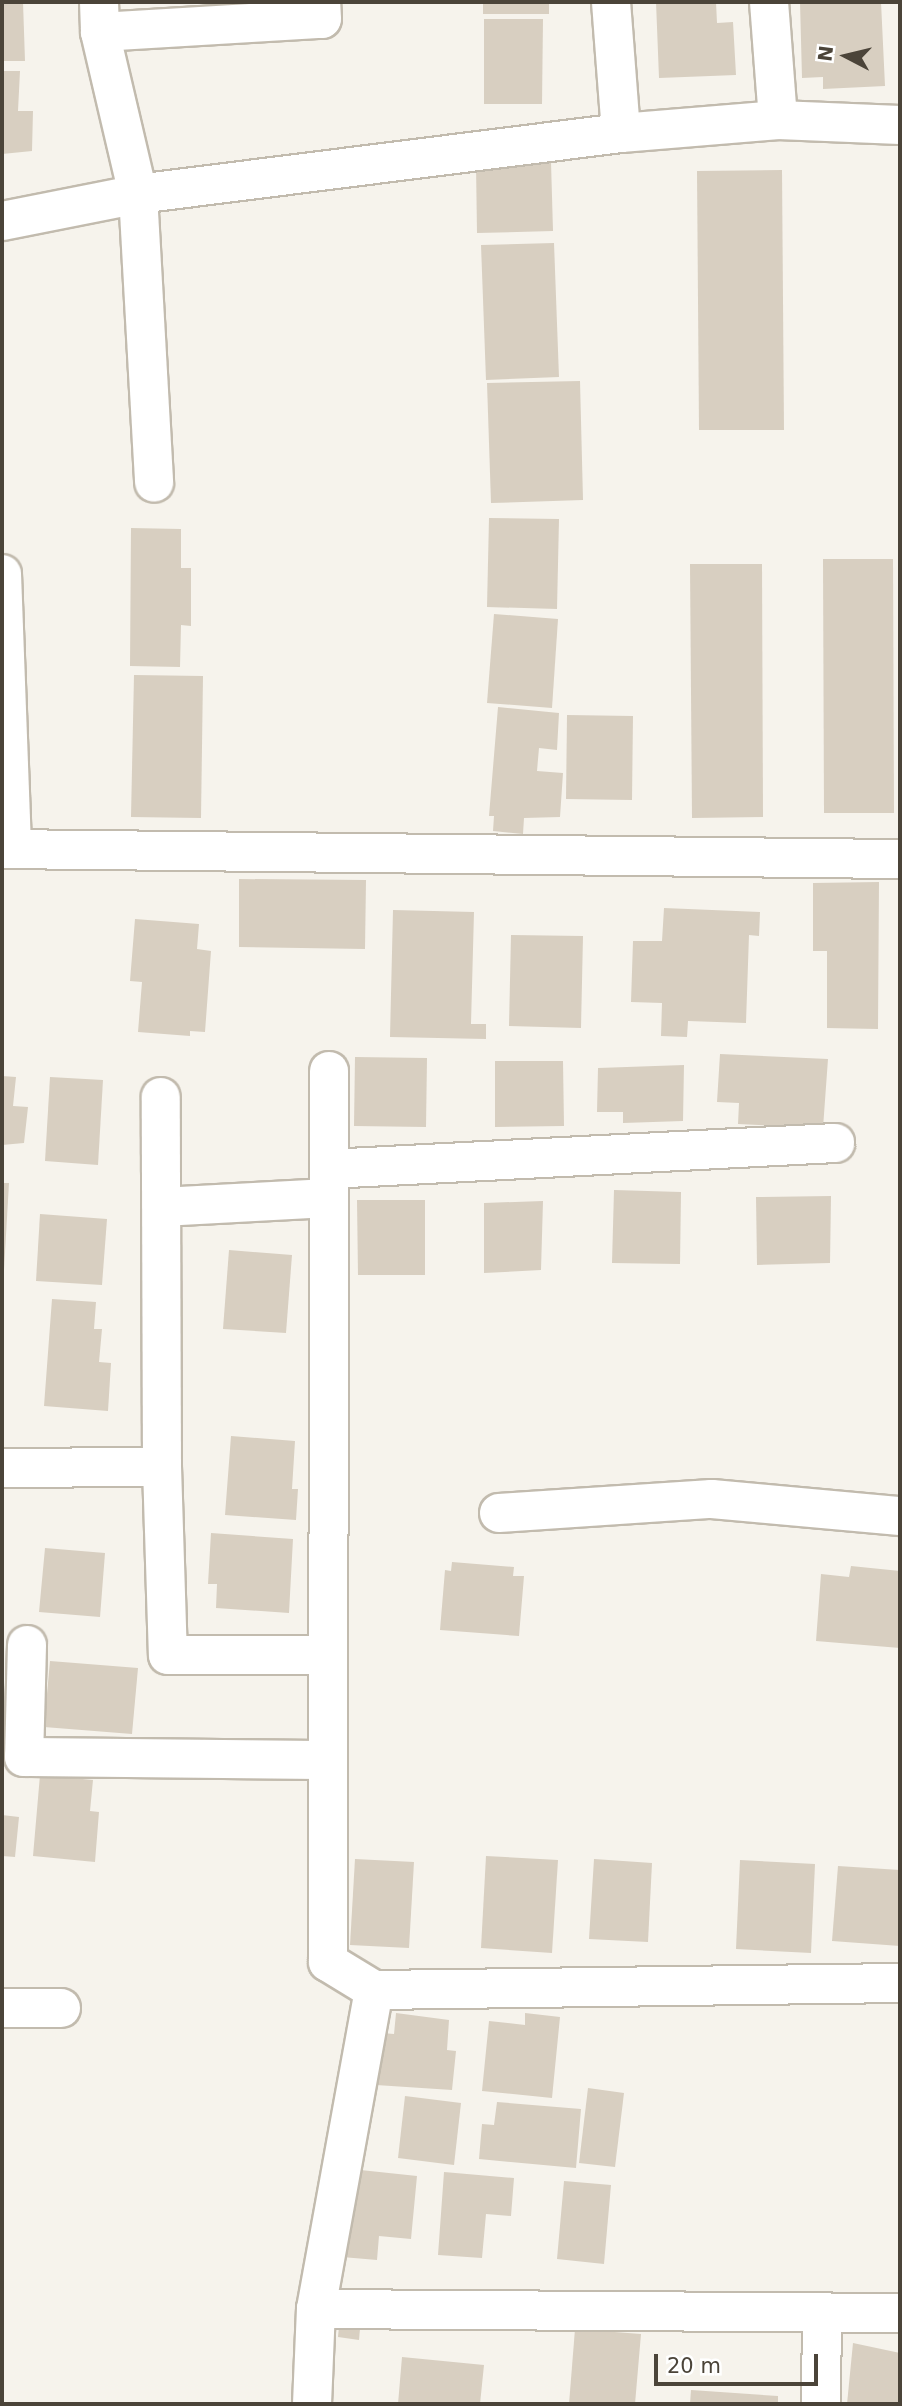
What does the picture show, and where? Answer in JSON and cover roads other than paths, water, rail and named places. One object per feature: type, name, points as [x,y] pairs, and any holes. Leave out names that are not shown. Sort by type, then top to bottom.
[{"type":"street","points":[[154,483],[138,194],[99,17],[322,19],[321,2]]},
{"type":"street","points":[[611,2],[621,133]]},
{"type":"street","points":[[769,2],[778,120]]},
{"type":"street","points":[[2,221],[138,194],[621,133],[778,120],[900,125]]},
{"type":"street","points":[[2,574],[7,849],[900,859]]},
{"type":"street","points":[[329,1071],[325,1760],[328,1962],[374,1990],[900,1983]]},
{"type":"street","points":[[161,1097],[162,1467],[168,1655],[326,1655]]},
{"type":"street","points":[[162,1207],[329,1184],[835,1143]]},
{"type":"street","points":[[2,1468],[162,1467]]},
{"type":"street","points":[[499,1513],[712,1499],[900,1516]]},
{"type":"street","points":[[27,1645],[24,1757],[325,1760]]},
{"type":"street","points":[[312,2404],[316,2309],[374,1990]]},
{"type":"street","points":[[2,2008],[61,2008]]},
{"type":"street","points":[[316,2309],[900,2313]]},
{"type":"street","points":[[821,2404],[822,2312]]}]
